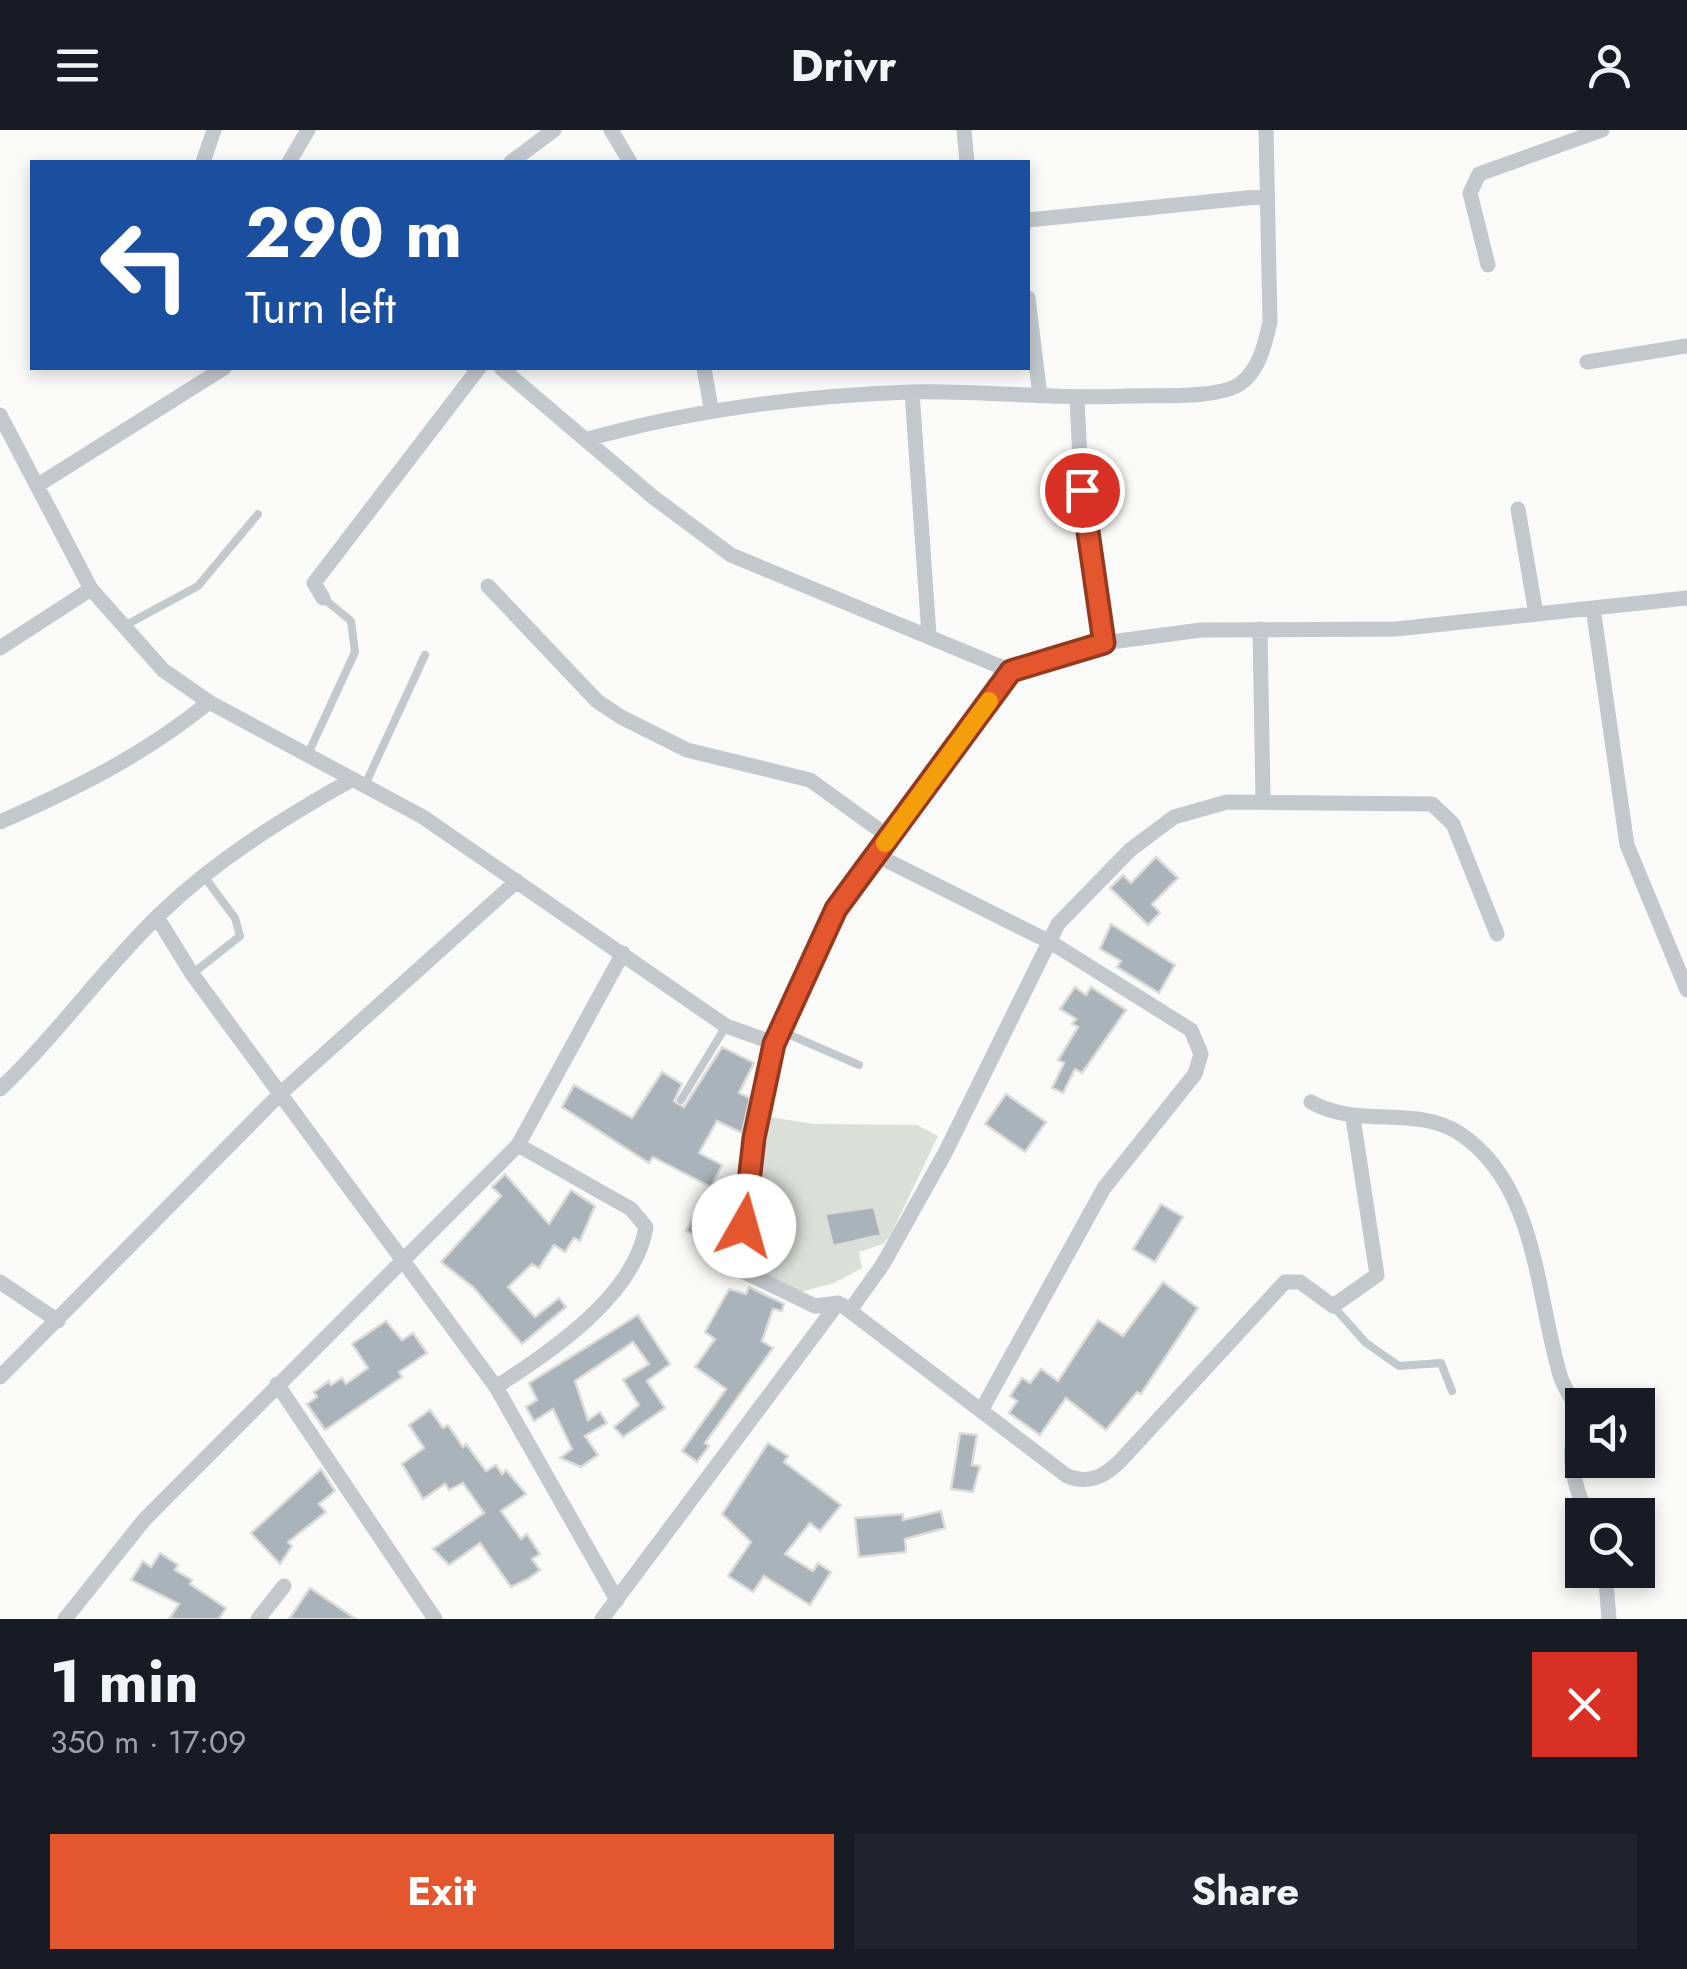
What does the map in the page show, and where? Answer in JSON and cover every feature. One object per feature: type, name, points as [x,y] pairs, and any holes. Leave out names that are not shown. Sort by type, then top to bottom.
[{"type":"street","points":[[203,160],[214,130]]},
{"type":"street","points":[[290,160],[308,130]]},
{"type":"street","points":[[514,160],[554,130]]},
{"type":"street","points":[[611,130],[629,160]]},
{"type":"street","points":[[964,130],[967,160]]},
{"type":"street","points":[[588,439],[711,408],[912,392],[1077,399],[1211,392],[1241,384],[1264,352],[1270,322],[1266,130]]},
{"type":"street","points":[[1488,266],[1470,193],[1479,174],[1602,130]]},
{"type":"street","points":[[1030,220],[1266,196]]},
{"type":"street","points":[[1030,314],[1040,396]]},
{"type":"street","points":[[1587,362],[1687,346]]},
{"type":"street","points":[[38,485],[221,370]]},
{"type":"street","points":[[323,598],[314,583],[477,370]]},
{"type":"street","points":[[503,370],[653,497],[731,555],[1011,671]]},
{"type":"street","points":[[704,370],[711,408]]},
{"type":"street","points":[[912,392],[929,635]]},
{"type":"street","points":[[1077,399],[1083,520],[1104,643]]},
{"type":"street","points":[[0,415],[90,589],[163,670],[210,702],[423,817],[726,1026],[776,1036]]},
{"type":"street","points":[[1518,509],[1536,614]]},
{"type":"street","points":[[488,586],[596,700],[622,717],[687,750],[810,780],[889,837]]},
{"type":"street","points":[[0,648],[90,589]]},
{"type":"street","points":[[1353,1118],[1377,1275],[1333,1306],[1300,1282],[1286,1282],[1122,1459],[1099,1477],[1081,1482],[1067,1476],[845,1306],[815,1306],[738,1268],[754,1138],[776,1036],[836,909],[1011,671],[1104,643],[1201,630],[1396,629],[1687,598]]},
{"type":"street","points":[[1592,608],[1627,845],[1687,990]]},
{"type":"street","points":[[1260,629],[1263,799]]},
{"type":"street","points":[[0,822],[91,781],[175,730],[210,702]]},
{"type":"street","points":[[0,1089],[38,1052],[157,917],[203,875],[359,782]]},
{"type":"street","points":[[602,1619],[725,1449],[883,1264],[944,1154],[1052,944],[1058,924],[1130,850],[1174,818],[1227,802],[1263,799],[1432,804],[1453,824],[1497,934]]},
{"type":"street","points":[[876,855],[1052,944],[1191,1030],[1201,1054],[1195,1074],[1104,1188],[982,1409]]},
{"type":"street","points":[[0,1377],[281,1094],[517,881]]},
{"type":"street","points":[[157,917],[192,974],[496,1387],[617,1600]]},
{"type":"street","points":[[64,1619],[144,1520],[518,1145],[623,953]]},
{"type":"street","points":[[1311,1102],[1353,1118],[1429,1120],[1457,1132],[1490,1159],[1504,1179],[1528,1239],[1561,1380],[1576,1410],[1572,1465],[1582,1498]]},
{"type":"street","points":[[496,1387],[592,1318],[642,1246],[646,1226],[631,1209],[518,1145]]},
{"type":"street","points":[[0,1282],[58,1321]]},
{"type":"street","points":[[277,1384],[435,1619]]},
{"type":"street","points":[[258,1619],[284,1586]]},
{"type":"street","points":[[1607,1588],[1610,1619]]},
{"type":"lane","points":[[122,627],[198,586],[258,514]]},
{"type":"lane","points":[[308,754],[355,652],[350,621],[323,598]]},
{"type":"lane","points":[[359,782],[425,656]]},
{"type":"lane","points":[[192,974],[240,936],[235,918],[203,875]]},
{"type":"lane","points":[[681,1100],[726,1026]]},
{"type":"lane","points":[[776,1036],[859,1065]]},
{"type":"lane","points":[[1333,1306],[1366,1343],[1400,1366],[1441,1363],[1452,1391]]},
{"type":"shaded area","points":[[769,1117],[815,1124],[917,1125],[938,1136],[891,1234],[883,1244],[859,1252],[862,1268],[834,1283],[797,1293],[742,1265],[759,1138]]},
{"type":"building","points":[[1156,857],[1178,878],[1152,904],[1160,913],[1148,925],[1110,888],[1123,875],[1131,883]]},
{"type":"building","points":[[1111,924],[1175,965],[1159,993],[1117,967],[1121,961],[1100,949]]},
{"type":"building","points":[[1075,987],[1086,995],[1091,987],[1126,1010],[1082,1073],[1075,1069],[1063,1093],[1052,1088],[1064,1063],[1058,1060],[1078,1027],[1072,1024],[1076,1019],[1060,1009]]},
{"type":"building","points":[[722,1047],[754,1063],[739,1093],[750,1098],[742,1133],[717,1121],[699,1153],[722,1165],[711,1187],[653,1157],[649,1163],[562,1107],[574,1085],[632,1118],[662,1072],[682,1084],[674,1101],[684,1107]]},
{"type":"building","points":[[1006,1094],[1046,1122],[1025,1152],[985,1124]]},
{"type":"building","points":[[505,1174],[549,1224],[571,1190],[595,1206],[580,1241],[574,1238],[565,1252],[554,1245],[539,1268],[532,1264],[508,1287],[535,1317],[559,1298],[566,1307],[522,1344],[473,1287],[441,1262],[501,1196],[492,1187]]},
{"type":"building","points":[[706,1192],[735,1206],[724,1250],[686,1231]]},
{"type":"building","points":[[1161,1204],[1183,1217],[1155,1262],[1133,1249]]},
{"type":"building","points":[[874,1207],[881,1235],[833,1246],[825,1214]]},
{"type":"building","points":[[1163,1282],[1198,1308],[1141,1394],[1137,1392],[1106,1430],[1066,1398],[1040,1435],[1009,1413],[1017,1401],[1010,1396],[1022,1378],[1030,1383],[1041,1369],[1058,1381],[1098,1320],[1123,1336]]},
{"type":"building","points":[[749,1287],[784,1304],[782,1311],[773,1309],[762,1341],[773,1348],[705,1443],[709,1446],[697,1462],[682,1451],[726,1389],[695,1367],[715,1339],[705,1332],[729,1289],[746,1294]]},
{"type":"building","points":[[638,1315],[670,1364],[647,1381],[665,1408],[623,1437],[614,1427],[639,1405],[623,1380],[649,1364],[633,1342],[575,1381],[588,1420],[600,1412],[607,1423],[585,1436],[598,1455],[581,1467],[560,1458],[572,1449],[553,1409],[534,1421],[526,1407],[537,1400],[529,1383]]},
{"type":"building","points":[[386,1321],[402,1340],[413,1333],[427,1353],[399,1372],[402,1377],[325,1430],[307,1404],[317,1397],[314,1392],[329,1381],[331,1385],[342,1378],[346,1384],[368,1368],[352,1344]]},
{"type":"building","points":[[430,1410],[443,1428],[448,1425],[463,1447],[466,1444],[486,1471],[496,1465],[502,1474],[506,1470],[526,1494],[501,1511],[521,1539],[527,1534],[540,1554],[532,1559],[540,1570],[528,1579],[511,1587],[480,1543],[449,1565],[433,1549],[484,1513],[463,1483],[449,1490],[445,1484],[423,1499],[402,1464],[424,1448],[409,1425]]},
{"type":"building","points":[[960,1433],[977,1435],[972,1465],[980,1466],[973,1492],[951,1489]]},
{"type":"building","points":[[768,1443],[788,1456],[784,1462],[841,1505],[820,1531],[810,1523],[785,1554],[813,1571],[818,1563],[831,1572],[810,1605],[764,1576],[753,1592],[728,1576],[751,1542],[722,1514]]},
{"type":"building","points":[[321,1469],[335,1491],[319,1504],[326,1512],[288,1542],[292,1546],[280,1564],[251,1533]]},
{"type":"building","points":[[941,1511],[945,1528],[905,1539],[906,1552],[859,1557],[855,1518],[903,1514],[903,1520]]},
{"type":"building","points":[[160,1553],[178,1565],[175,1570],[192,1580],[190,1584],[226,1608],[219,1619],[169,1619],[179,1604],[131,1580],[143,1561],[151,1567]]},
{"type":"building","points":[[310,1588],[356,1619],[289,1619]]},
{"type":"slow traffic","points":[[885,843],[989,701]]},
{"type":"route","points":[[744,1226],[754,1138],[774,1044],[784,1012],[836,909],[1011,671],[1104,643],[1083,520],[1082,490]]}]
